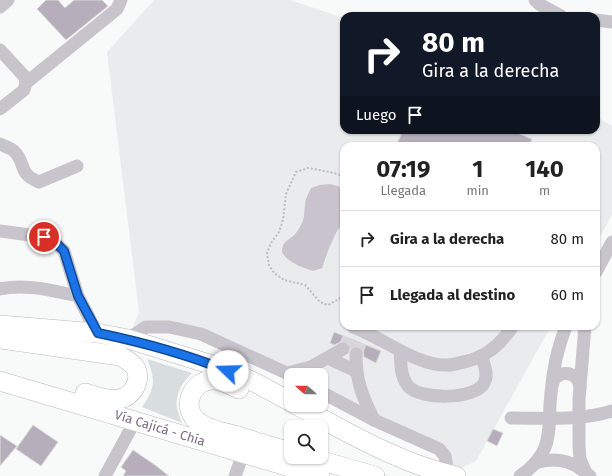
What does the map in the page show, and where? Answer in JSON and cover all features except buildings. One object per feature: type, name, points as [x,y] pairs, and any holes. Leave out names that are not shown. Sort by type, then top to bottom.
[{"type":"highway","points":[[0,325],[98,333],[128,339],[219,367],[254,382],[284,399]]},
{"type":"highway","points":[[0,339],[120,356],[135,368],[137,375],[135,387],[130,394],[125,398],[118,400],[109,399],[37,379],[6,382]]},
{"type":"highway","points":[[284,403],[270,403],[221,381],[212,380],[201,382],[194,389],[189,399],[190,409],[195,419],[208,427],[284,450]]},
{"type":"highway","name":"Vía Cajicá - Chía","points":[[6,382],[320,476]]},
{"type":"highway","points":[[309,412],[354,436],[394,454],[452,475]]},
{"type":"highway","points":[[328,463],[375,476]]},
{"type":"street","points":[[0,7],[8,0]]},
{"type":"street","points":[[26,83],[117,9],[121,0]]},
{"type":"street","points":[[535,0],[539,4],[554,12]]},
{"type":"street","points":[[600,20],[612,22]]},
{"type":"street","points":[[0,50],[25,77],[26,83],[24,90],[0,109]]},
{"type":"street","points":[[0,144],[13,150],[19,158],[24,173],[30,178],[39,182],[77,166]]},
{"type":"street","points":[[0,231],[44,237],[57,244],[64,251],[78,296],[98,333]]},
{"type":"street","points":[[600,264],[612,242]]},
{"type":"street","points":[[0,289],[12,286],[34,288],[78,296]]},
{"type":"street","points":[[128,339],[146,327],[169,327],[200,334],[284,372]]},
{"type":"street","points":[[356,337],[431,363],[446,365],[458,364],[482,356],[503,340],[510,330]]},
{"type":"street","points":[[520,476],[535,463],[541,455],[547,441],[550,427],[552,386],[558,353],[565,330]]},
{"type":"street","points":[[586,330],[580,388],[579,452],[588,474]]},
{"type":"street","points":[[311,368],[328,358],[356,337]]},
{"type":"street","points":[[356,337],[356,371],[361,394],[374,420]]},
{"type":"street","points":[[400,351],[401,370],[407,385],[411,390],[438,397],[461,394],[481,388],[485,382],[487,374],[482,356]]},
{"type":"street","points":[[328,358],[356,371]]},
{"type":"street","points":[[552,386],[553,382],[558,376],[569,373],[578,381],[580,388]]},
{"type":"street","points":[[328,396],[374,420],[439,449],[445,456],[452,475]]},
{"type":"street","points":[[511,418],[579,417],[612,411]]},
{"type":"street","points":[[105,476],[135,421]]},
{"type":"street","points":[[235,476],[243,454]]},
{"type":"street","points":[[535,463],[548,460],[562,460],[575,465],[588,474]]},
{"type":"path","points":[[340,175],[308,168],[296,172],[286,194],[283,220],[279,232],[271,243],[267,253],[269,265],[274,273],[284,280],[305,285],[320,302],[328,305],[340,298]]},
{"type":"shaded area","points":[[154,0],[290,0],[340,17],[340,134],[600,134],[600,118],[612,126],[612,215],[600,237],[600,142],[340,142],[340,330],[549,330],[476,461],[448,474],[445,456],[328,396],[328,368],[284,368],[284,372],[169,327],[128,339],[139,312],[107,52]]},
{"type":"shaded area","points":[[330,184],[340,187],[340,228],[329,248],[322,268],[313,271],[291,262],[283,254],[282,249],[285,243],[296,233],[302,223],[306,201],[311,188]]},
{"type":"shaded area","points":[[147,359],[192,373],[183,384],[177,398],[178,413],[182,423],[142,407],[150,395],[153,384],[152,373]]},
{"type":"tunnel","points":[[343,349],[349,338]]},
{"type":"tunnel","points":[[356,354],[360,343]]},
{"type":"route","points":[[44,237],[57,244],[64,251],[78,296],[98,333],[142,343],[186,356],[228,371]]}]
